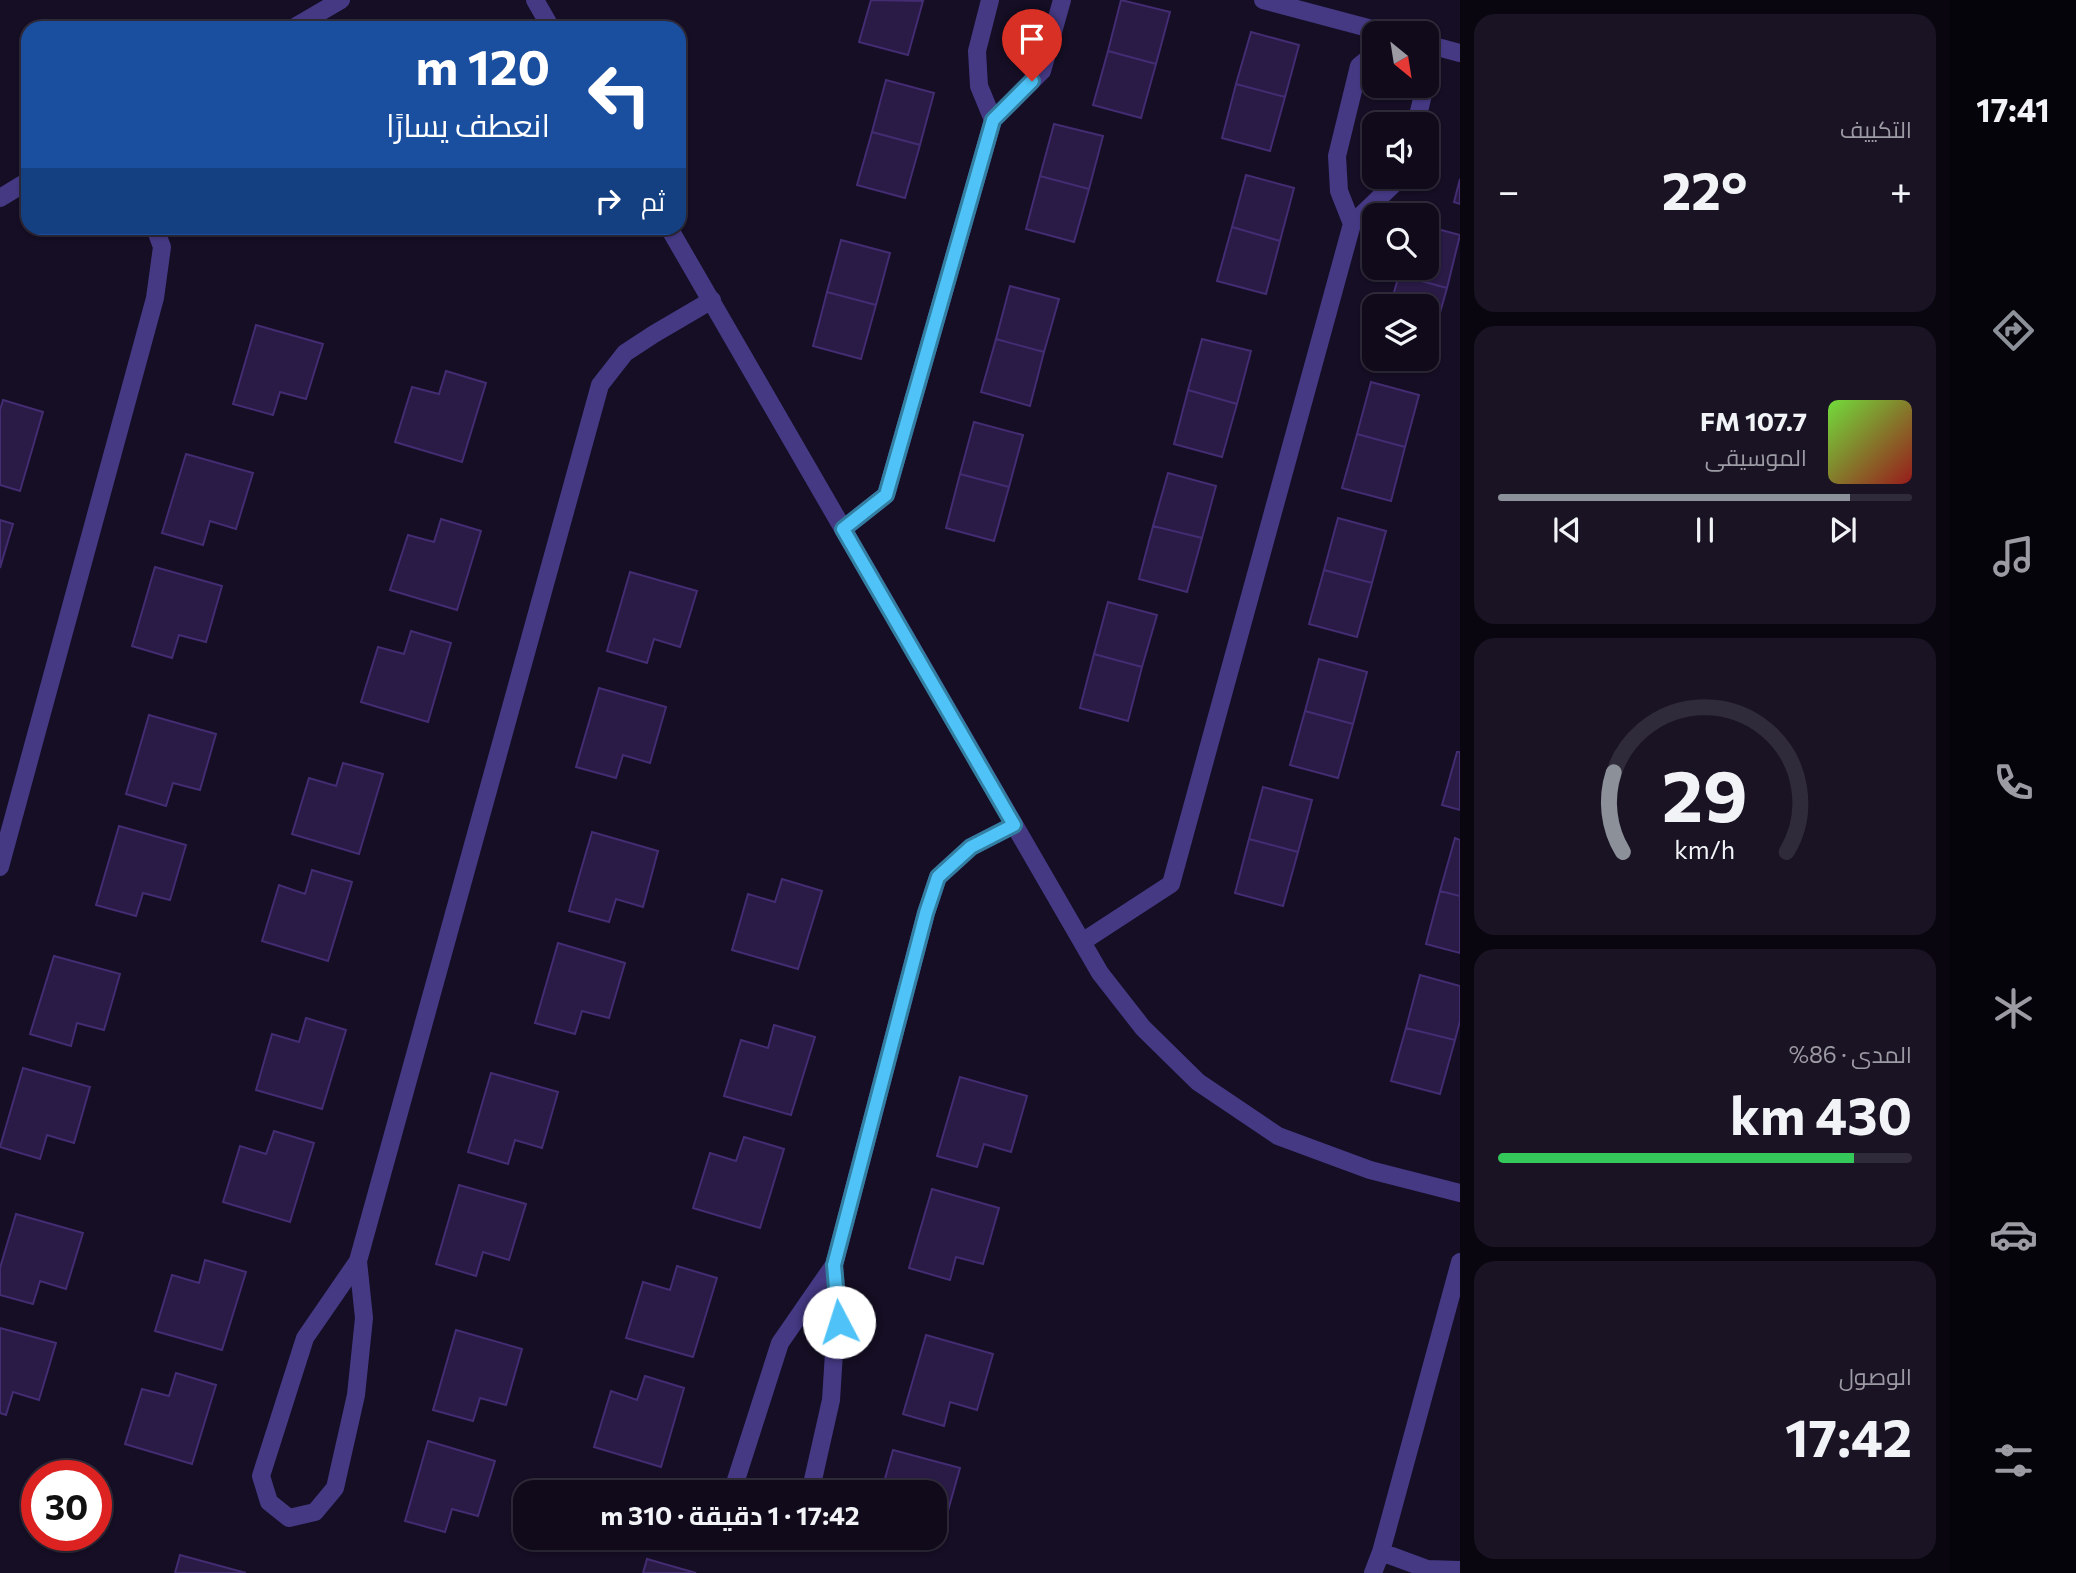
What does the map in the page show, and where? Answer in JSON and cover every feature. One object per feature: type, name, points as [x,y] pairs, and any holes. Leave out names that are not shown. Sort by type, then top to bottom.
[{"type":"street","points":[[305,21],[341,0]]},
{"type":"street","points":[[535,0],[547,21]]},
{"type":"street","points":[[990,0],[977,51],[979,86],[993,120]]},
{"type":"street","points":[[843,529],[886,495],[993,120],[1042,71],[1062,0]]},
{"type":"street","points":[[1263,0],[1362,26]]},
{"type":"street","points":[[1439,47],[1460,52]]},
{"type":"street","points":[[1352,224],[1339,191],[1337,156],[1359,66],[1362,64]]},
{"type":"street","points":[[0,198],[21,185]]},
{"type":"street","points":[[1082,942],[1171,884],[1352,224],[1388,189]]},
{"type":"street","points":[[0,867],[155,298],[162,247],[158,235]]},
{"type":"street","points":[[673,235],[1100,973],[1152,1037],[1198,1082],[1278,1136],[1370,1170],[1460,1193]]},
{"type":"street","points":[[358,1261],[364,1318],[356,1395],[335,1488],[315,1512],[289,1518],[269,1502],[261,1476],[305,1338],[358,1261],[600,385],[625,354],[712,300]]},
{"type":"street","points":[[813,1480],[831,1399],[839,1322],[834,1265],[926,913],[938,877],[971,847],[1014,825]]},
{"type":"street","points":[[1373,1573],[1460,1262]]},
{"type":"street","points":[[736,1480],[780,1343],[834,1265]]},
{"type":"street","points":[[1381,1552],[1427,1569],[1460,1570]]},
{"type":"building","points":[[871,0],[923,1],[908,55],[859,42]]},
{"type":"building","points":[[1121,0],[1170,12],[1156,64],[1108,51]]},
{"type":"building","points":[[1251,32],[1299,45],[1285,97],[1236,84]]},
{"type":"building","points":[[1108,51],[1156,64],[1141,118],[1093,105]]},
{"type":"building","points":[[886,80],[934,93],[920,145],[872,132]]},
{"type":"building","points":[[1236,84],[1285,97],[1270,151],[1222,138]]},
{"type":"building","points":[[1054,124],[1103,136],[1089,189],[1040,176]]},
{"type":"building","points":[[872,132],[920,145],[905,198],[857,185]]},
{"type":"building","points":[[1246,175],[1294,188],[1280,241],[1232,227]]},
{"type":"building","points":[[1040,176],[1089,189],[1074,242],[1026,229]]},
{"type":"building","points":[[1460,179],[1460,204],[1454,202]]},
{"type":"building","points":[[1232,227],[1280,241],[1266,294],[1217,281]]},
{"type":"building","points":[[1439,229],[1460,235],[1447,288],[1417,280],[1439,280]]},
{"type":"building","points":[[841,240],[890,253],[876,305],[827,292]]},
{"type":"building","points":[[1398,280],[1417,280],[1447,288],[1439,316],[1439,294],[1393,294]]},
{"type":"building","points":[[1010,286],[1059,299],[1044,352],[996,339]]},
{"type":"building","points":[[827,292],[876,305],[861,359],[813,346]]},
{"type":"building","points":[[256,325],[323,344],[306,399],[280,392],[273,415],[233,404]]},
{"type":"building","points":[[996,339],[1044,352],[1030,406],[981,392]]},
{"type":"building","points":[[1202,339],[1251,351],[1237,404],[1188,390]]},
{"type":"building","points":[[446,371],[486,383],[462,462],[395,442],[412,387],[439,394]]},
{"type":"building","points":[[1371,382],[1419,395],[1405,447],[1357,434]]},
{"type":"building","points":[[1188,390],[1237,404],[1222,457],[1174,444]]},
{"type":"building","points":[[3,400],[43,412],[20,491],[0,485],[0,410]]},
{"type":"building","points":[[974,422],[1023,435],[1009,487],[960,474]]},
{"type":"building","points":[[1357,434],[1405,447],[1391,501],[1342,488]]},
{"type":"building","points":[[186,454],[253,473],[236,529],[210,521],[203,545],[162,533]]},
{"type":"building","points":[[1168,473],[1216,486],[1202,538],[1153,526]]},
{"type":"building","points":[[960,474],[1009,487],[994,541],[946,528]]},
{"type":"building","points":[[1338,518],[1386,531],[1372,583],[1324,570]]},
{"type":"building","points":[[441,519],[481,531],[457,610],[390,590],[408,535],[434,542]]},
{"type":"building","points":[[0,520],[13,524],[0,568]]},
{"type":"building","points":[[1153,526],[1202,538],[1187,592],[1139,579]]},
{"type":"building","points":[[155,567],[222,586],[206,642],[179,635],[172,658],[132,646]]},
{"type":"building","points":[[1324,570],[1372,583],[1357,637],[1309,624]]},
{"type":"building","points":[[630,572],[697,591],[680,647],[654,639],[647,663],[607,651]]},
{"type":"building","points":[[1108,602],[1157,615],[1142,667],[1094,654]]},
{"type":"building","points":[[411,631],[451,643],[428,722],[361,702],[378,647],[404,654]]},
{"type":"building","points":[[1094,654],[1142,667],[1128,721],[1080,708]]},
{"type":"building","points":[[1319,659],[1367,672],[1353,724],[1305,711]]},
{"type":"building","points":[[599,688],[666,707],[650,763],[623,755],[616,778],[576,767]]},
{"type":"building","points":[[1305,711],[1353,724],[1338,778],[1290,765]]},
{"type":"building","points":[[149,715],[216,734],[200,790],[173,783],[166,806],[126,794]]},
{"type":"building","points":[[1457,752],[1460,752],[1460,810],[1442,805]]},
{"type":"building","points":[[343,763],[383,774],[359,854],[292,834],[309,778],[336,786]]},
{"type":"building","points":[[1263,787],[1312,800],[1298,852],[1249,839]]},
{"type":"building","points":[[119,826],[186,845],[170,900],[143,893],[136,916],[96,905]]},
{"type":"building","points":[[592,832],[658,851],[643,907],[616,899],[609,922],[569,911]]},
{"type":"building","points":[[1455,838],[1460,840],[1460,896],[1440,891]]},
{"type":"building","points":[[1249,839],[1298,852],[1283,906],[1235,893]]},
{"type":"building","points":[[312,870],[352,882],[328,961],[262,941],[279,885],[305,894]]},
{"type":"building","points":[[782,879],[822,891],[798,969],[732,950],[748,894],[775,902]]},
{"type":"building","points":[[1440,891],[1460,896],[1460,953],[1426,944]]},
{"type":"building","points":[[558,943],[625,963],[609,1018],[582,1011],[575,1034],[535,1023]]},
{"type":"building","points":[[54,956],[120,974],[104,1030],[77,1023],[71,1046],[30,1034]]},
{"type":"building","points":[[1420,975],[1460,986],[1460,1021],[1455,1040],[1406,1028]]},
{"type":"building","points":[[306,1018],[346,1030],[322,1109],[256,1090],[272,1034],[299,1042]]},
{"type":"building","points":[[774,1025],[815,1037],[791,1115],[724,1096],[741,1040],[768,1048]]},
{"type":"building","points":[[1406,1028],[1455,1040],[1440,1094],[1391,1081]]},
{"type":"building","points":[[23,1068],[90,1087],[74,1143],[47,1135],[40,1159],[0,1147]]},
{"type":"building","points":[[491,1073],[558,1092],[542,1148],[515,1140],[508,1164],[468,1152]]},
{"type":"building","points":[[960,1077],[1027,1096],[1011,1152],[984,1144],[977,1167],[937,1156]]},
{"type":"building","points":[[274,1131],[314,1143],[290,1222],[223,1202],[240,1146],[266,1154]]},
{"type":"building","points":[[744,1137],[784,1149],[760,1228],[693,1208],[710,1153],[736,1161]]},
{"type":"building","points":[[459,1185],[526,1204],[509,1260],[483,1252],[476,1276],[436,1264]]},
{"type":"building","points":[[932,1189],[999,1208],[983,1264],[956,1257],[950,1280],[909,1268]]},
{"type":"building","points":[[16,1214],[83,1233],[66,1289],[40,1281],[33,1304],[0,1295],[0,1268]]},
{"type":"building","points":[[205,1260],[246,1272],[222,1350],[155,1331],[172,1275],[199,1283]]},
{"type":"building","points":[[677,1266],[717,1278],[693,1357],[626,1338],[643,1282],[670,1290]]},
{"type":"building","points":[[0,1328],[56,1343],[39,1400],[13,1392],[6,1415],[0,1413]]},
{"type":"building","points":[[456,1330],[522,1349],[506,1405],[480,1398],[473,1421],[433,1410]]},
{"type":"building","points":[[926,1335],[993,1354],[977,1410],[950,1402],[944,1426],[903,1414]]},
{"type":"building","points":[[176,1373],[216,1385],[192,1464],[125,1444],[142,1389],[169,1396]]},
{"type":"building","points":[[645,1376],[684,1388],[661,1467],[594,1447],[611,1391],[637,1400]]},
{"type":"building","points":[[428,1441],[495,1461],[478,1516],[452,1509],[445,1532],[405,1521]]},
{"type":"building","points":[[893,1450],[960,1468],[947,1514],[947,1480],[885,1480]]},
{"type":"building","points":[[180,1555],[246,1573],[175,1573]]},
{"type":"building","points":[[647,1559],[696,1573],[643,1573]]},
{"type":"route","points":[[839,1322],[834,1265],[926,913],[938,877],[971,847],[1014,825],[843,529],[886,495],[993,120],[1032,81]]}]
